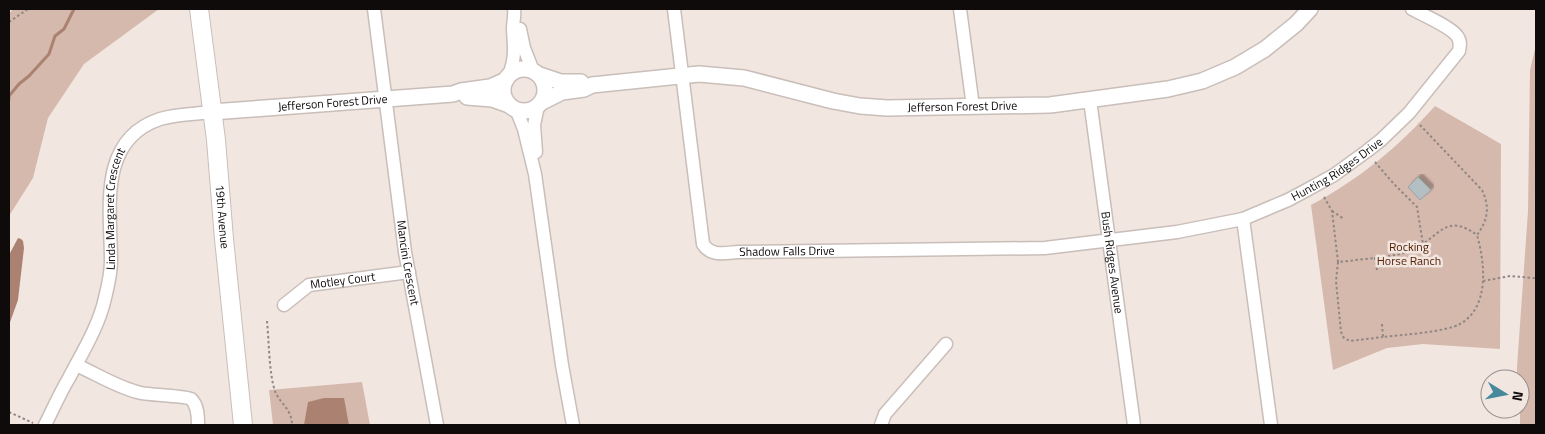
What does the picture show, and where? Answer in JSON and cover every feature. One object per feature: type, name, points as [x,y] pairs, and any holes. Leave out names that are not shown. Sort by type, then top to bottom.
[{"type":"main road","name":"19th Avenue","points":[[199,9],[212,112],[243,425]]},
{"type":"street","name":"Mancini Crescent","points":[[374,9],[409,272],[437,425]]},
{"type":"street","name":"Shadow Falls Drive","points":[[674,9],[704,244],[710,252],[722,254],[738,252],[1000,250],[1064,247],[1110,241]]},
{"type":"street","points":[[960,9],[973,107]]},
{"type":"street","name":"Jefferson Forest Drive","points":[[540,104],[562,92],[584,89],[592,85],[700,74],[744,78],[833,102],[888,108],[1036,106],[1090,100],[1168,89],[1220,74],[1236,67],[1265,49],[1286,33],[1310,9]]},
{"type":"street","name":"Hunting Ridges Drive","points":[[1110,241],[1177,232],[1243,219],[1288,200],[1334,175],[1381,140],[1424,95],[1458,52],[1460,44],[1458,37],[1452,30],[1412,9]]},
{"type":"street","points":[[514,11],[524,48],[536,73],[545,86],[545,93],[534,125],[535,174]]},
{"type":"street","points":[[514,11],[514,63],[503,88],[504,94],[524,129],[535,174],[562,365],[573,425]]},
{"type":"street","points":[[507,78],[516,70],[522,69],[536,73]]},
{"type":"street","name":"Jefferson Forest Drive","points":[[536,73],[561,82],[584,82],[592,85]]},
{"type":"street","name":"Jefferson Forest Drive","points":[[212,112],[453,94],[490,87],[507,78]]},
{"type":"street","name":"Jefferson Forest Drive","points":[[453,94],[461,97],[492,99],[512,107]]},
{"type":"street","name":"Bush Ridges Avenue","points":[[1090,100],[1134,425]]},
{"type":"street","points":[[512,107],[520,111],[530,110],[540,104]]},
{"type":"street","name":"Linda Margaret Crescent","points":[[39,424],[76,365],[100,315],[108,286],[111,262],[110,185],[113,166],[120,152],[132,136],[150,123],[162,118],[212,112]]},
{"type":"street","points":[[1243,219],[1271,425]]},
{"type":"street","name":"Motley Court","points":[[284,305],[309,285],[409,272]]},
{"type":"street","points":[[881,425],[885,414],[946,344]]},
{"type":"street","points":[[76,365],[140,393],[167,397],[180,396],[191,399],[195,404],[198,425]]},
{"type":"path","points":[[9,22],[28,9]]},
{"type":"path","points":[[1324,197],[1332,211],[1338,262],[1336,281],[1341,332],[1344,338],[1350,341],[1448,328],[1459,325],[1470,317],[1478,303],[1484,281],[1477,235],[1486,219],[1486,199],[1482,190],[1418,123]]},
{"type":"path","points":[[1375,162],[1417,207],[1422,244]]},
{"type":"path","points":[[1332,211],[1344,219]]},
{"type":"path","points":[[1338,262],[1404,253],[1422,244],[1447,227],[1466,228],[1477,235]]},
{"type":"path","points":[[1375,258],[1377,270]]},
{"type":"path","points":[[1484,281],[1510,276],[1534,278],[1536,280]]},
{"type":"path","points":[[267,321],[273,383],[276,393],[289,411],[292,425]]},
{"type":"path","points":[[1382,324],[1383,337]]},
{"type":"path","points":[[9,412],[39,424]]},
{"type":"green space","points":[[13,9],[159,9],[84,64],[48,118],[33,178],[9,216],[9,14]]},
{"type":"green space","points":[[1536,45],[1536,425],[1520,425],[1520,419],[1530,419],[1530,369],[1517,369],[1517,367],[1528,211],[1530,70]]},
{"type":"green space","name":"Rocking Horse Ranch","points":[[1435,106],[1501,144],[1500,349],[1423,344],[1387,348],[1333,370],[1311,205],[1346,184],[1378,161]]},
{"type":"green space","points":[[362,382],[370,425],[273,425],[269,390]]},
{"type":"shaded area","points":[[18,238],[23,241],[24,248],[18,300],[9,325],[9,255]]},
{"type":"shaded area","points":[[324,398],[344,398],[349,425],[304,425],[308,402]]},
{"type":"building","points":[[1418,177],[1431,190],[1420,200],[1408,187]]},
{"type":"waterway","points":[[9,99],[9,96],[19,84],[49,54],[55,36],[64,29],[74,9]]}]
